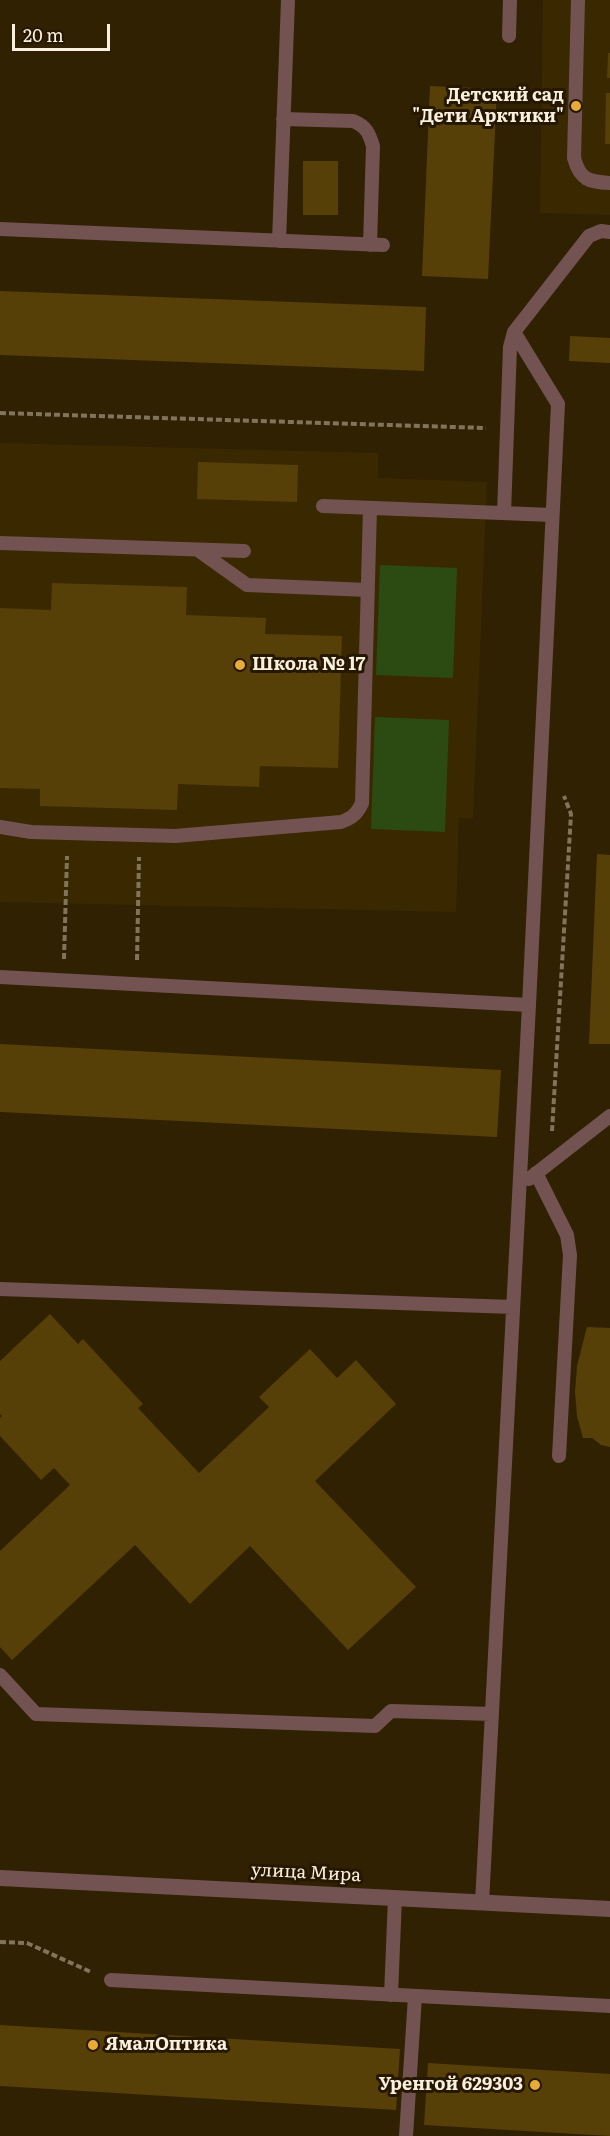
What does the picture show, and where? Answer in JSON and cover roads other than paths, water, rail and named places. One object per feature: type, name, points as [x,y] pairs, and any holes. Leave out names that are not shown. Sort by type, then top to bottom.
[{"type":"street","name":"улица Мира","points":[[0,1878],[610,1909]]},
{"type":"lane","points":[[279,241],[288,0]]},
{"type":"lane","points":[[509,36],[510,0]]},
{"type":"lane","points":[[579,0],[574,158],[582,176],[593,182],[610,183]]},
{"type":"lane","points":[[0,229],[377,245],[373,146],[369,133],[361,124],[353,121],[283,119]]},
{"type":"lane","points":[[504,513],[510,347],[514,333],[590,236],[601,231],[610,232]]},
{"type":"lane","points":[[482,1903],[558,404],[514,333]]},
{"type":"lane","points":[[323,506],[552,515]]},
{"type":"lane","points":[[0,826],[31,832],[189,836],[341,822],[352,818],[362,803],[370,508]]},
{"type":"lane","points":[[0,543],[244,551]]},
{"type":"lane","points":[[197,549],[247,585],[368,590]]},
{"type":"lane","points":[[0,978],[529,1005]]},
{"type":"lane","points":[[520,1185],[610,1116]]},
{"type":"lane","points":[[536,1173],[567,1235],[570,1255],[559,1456]]},
{"type":"lane","points":[[0,1289],[513,1307]]},
{"type":"lane","points":[[0,1675],[36,1714],[375,1726],[391,1711],[492,1714]]},
{"type":"lane","points":[[391,1995],[395,1898]]},
{"type":"lane","points":[[111,1980],[610,2006]]},
{"type":"lane","points":[[406,2136],[415,1996]]},
{"type":"place","name":"Детский сад \"Дети Арктики\"","points":[[576,106]]},
{"type":"place","name":"Школа № 17","points":[[240,665]]},
{"type":"place","name":"ЯмалОптика","points":[[93,2045]]},
{"type":"place","name":"Уренгой 629303","points":[[535,2085]]}]
